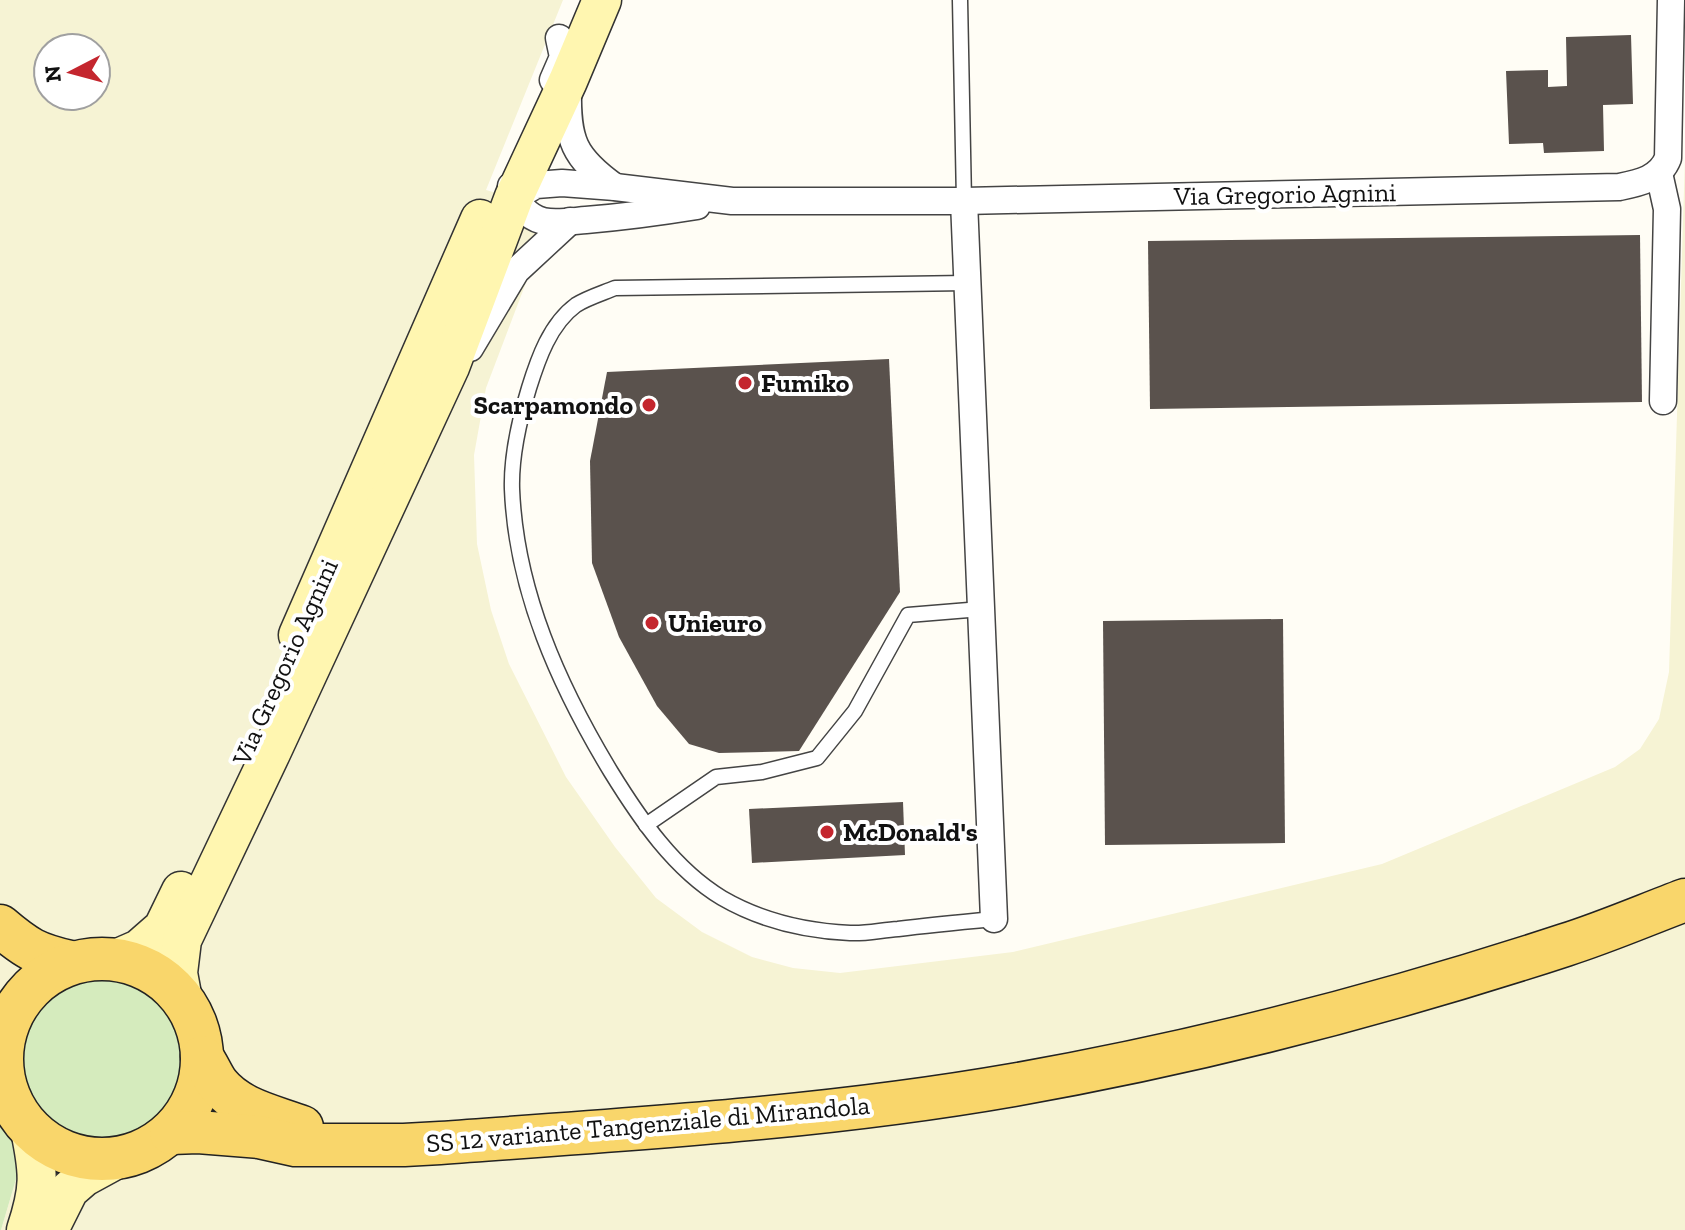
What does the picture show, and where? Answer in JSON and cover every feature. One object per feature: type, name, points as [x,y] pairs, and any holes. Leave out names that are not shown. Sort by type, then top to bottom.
[{"type":"main road","name":"Via Gregorio Agnini","points":[[183,1000],[178,973],[182,940],[271,753],[438,354],[575,0]]},
{"type":"main road","name":"Via Gregorio Agnini","points":[[116,959],[139,949],[163,928],[514,197],[602,0]]},
{"type":"main road","name":"SS 12 variante Tangenziale di Mirandola","points":[[171,1133],[259,1137],[295,1145],[428,1143],[746,1121],[1011,1085],[1159,1057],[1282,1028],[1568,944],[1685,900]]},
{"type":"main road","points":[[0,926],[40,955],[70,962]]},
{"type":"main road","points":[[0,953],[11,987],[10,1015],[2,1045],[2,1076],[11,1105],[30,1130],[55,1149],[85,1159],[117,1159]]},
{"type":"main road","points":[[10,1015],[26,992],[46,974],[70,962],[93,958],[116,959],[154,972],[170,985],[183,1000],[200,1036],[201,1078],[195,1098],[184,1117],[171,1133],[146,1150],[117,1159],[84,1177],[69,1190],[49,1230]]},
{"type":"main road","points":[[202,1057],[219,1085],[238,1101],[262,1114],[352,1145]]},
{"type":"main road","points":[[26,1230],[34,1208],[38,1181],[30,1130]]},
{"type":"street","points":[[1663,401],[1667,209],[1659,173],[1668,158],[1670,145],[1671,0]]},
{"type":"street","name":"Via Gregorio Agnini","points":[[559,38],[563,57],[511,182],[514,197],[530,216],[544,222],[570,221],[732,201]]},
{"type":"street","name":"Via Gregorio Agnini","points":[[568,81],[567,120],[575,149],[591,170],[615,187]]},
{"type":"street","name":"Via Gregorio Agnini","points":[[514,197],[536,185],[549,183],[615,187],[732,201],[964,201],[1619,187],[1635,184],[1659,173]]},
{"type":"street","points":[[964,201],[994,919]]},
{"type":"street","name":"Via Gregorio Agnini","points":[[438,354],[471,347],[516,271],[570,221]]},
{"type":"lane","points":[[960,0],[964,201]]},
{"type":"lane","points":[[967,283],[615,288],[576,305],[558,324],[539,356],[514,448],[512,486],[514,519],[527,589],[557,672],[585,729],[636,813],[688,873],[722,898],[756,914],[803,929],[853,933],[994,919]]},
{"type":"lane","points":[[646,825],[716,777],[762,772],[817,758],[855,711],[908,615],[981,609]]},
{"type":"shaded area","points":[[0,0],[563,0],[486,190],[554,209],[486,388],[474,455],[477,544],[491,610],[509,664],[566,777],[615,847],[656,898],[702,932],[752,957],[793,968],[840,973],[1013,952],[1382,864],[1615,767],[1640,749],[1659,719],[1669,672],[1685,157],[1685,1230],[1,1230],[22,1159],[0,1093]]},
{"type":"green space","points":[[104,979],[135,985],[161,1002],[178,1028],[184,1059],[178,1090],[161,1116],[135,1133],[104,1139],[73,1133],[47,1116],[30,1090],[24,1059],[30,1028],[47,1002],[73,985]]},
{"type":"green space","points":[[0,1093],[22,1159],[1,1230],[0,1230]]},
{"type":"building","points":[[1631,35],[1633,104],[1603,105],[1604,151],[1544,153],[1543,143],[1509,144],[1506,71],[1548,70],[1548,87],[1567,86],[1566,37]]},
{"type":"building","points":[[1640,235],[1642,402],[1150,409],[1148,241]]},
{"type":"building","points":[[889,359],[900,592],[799,751],[719,753],[689,744],[657,706],[619,637],[592,563],[590,461],[607,372]]},
{"type":"building","points":[[1283,619],[1285,843],[1105,845],[1103,621]]},
{"type":"building","name":"McDonald's","points":[[903,802],[905,855],[752,863],[749,809]]},
{"type":"place","name":"Fumiko","points":[[745,383]]},
{"type":"place","name":"Scarpamondo","points":[[649,405]]},
{"type":"place","name":"Unieuro","points":[[652,623]]},
{"type":"place","name":"McDonald's","points":[[827,832]]}]
